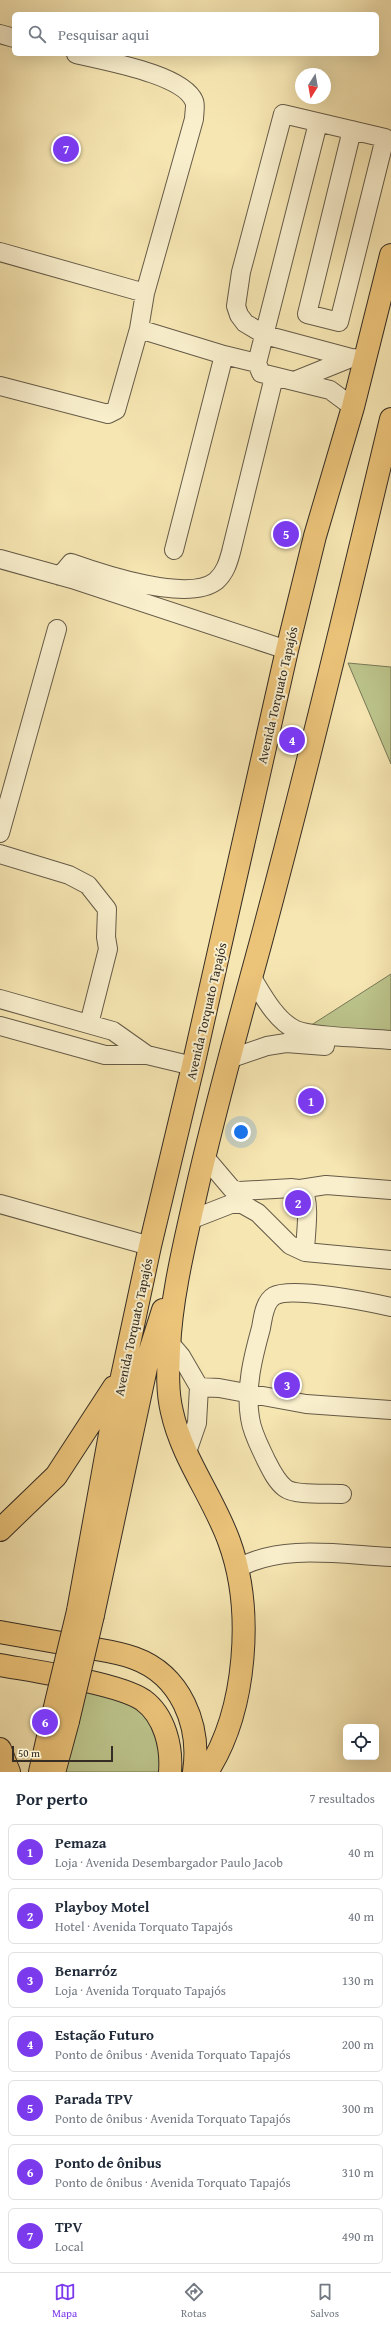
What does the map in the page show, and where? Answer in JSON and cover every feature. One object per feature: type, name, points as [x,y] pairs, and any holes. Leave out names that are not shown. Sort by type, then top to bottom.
[{"type":"highway","name":"Avenida Torquato Tapajós","points":[[86,1613],[123,1372],[150,1246],[194,1066],[287,650],[315,536],[353,407],[358,358],[391,255]]},
{"type":"highway","points":[[40,1772],[60,1718],[149,1354],[185,1240],[204,1156],[229,1059],[301,791],[391,419]]},
{"type":"highway","points":[[185,1240],[169,1342],[168,1378],[170,1405],[178,1435],[229,1540],[237,1569],[244,1627],[239,1680],[223,1742],[207,1772]]},
{"type":"highway","points":[[0,1530],[56,1476],[75,1449],[123,1372]]},
{"type":"highway","points":[[0,1632],[116,1653],[147,1664],[166,1679],[179,1692],[186,1705],[194,1737],[194,1772]]},
{"type":"highway","points":[[0,1665],[105,1686],[143,1700],[162,1724],[169,1742],[170,1772]]},
{"type":"highway","points":[[55,1772],[60,1718]]},
{"type":"highway","points":[[0,1748],[9,1772]]},
{"type":"street","points":[[0,34],[12,37]]},
{"type":"street","points":[[0,386],[108,414],[116,410],[138,329],[145,293],[194,119],[194,101],[183,87],[168,78],[84,56]]},
{"type":"street","points":[[352,130],[307,314],[339,322],[385,138],[352,130],[318,123],[283,114],[240,272],[236,306],[239,315],[246,323],[265,335],[358,358]]},
{"type":"street","points":[[318,123],[257,363],[261,374],[330,390],[353,407]]},
{"type":"street","points":[[0,252],[145,293]]},
{"type":"street","points":[[138,329],[224,355],[257,363]]},
{"type":"street","points":[[174,550],[224,355]]},
{"type":"street","points":[[294,381],[358,358]]},
{"type":"street","points":[[60,576],[71,563],[131,582],[154,586],[197,589],[215,581],[226,569],[231,552],[274,377]]},
{"type":"street","points":[[0,559],[60,576],[287,650]]},
{"type":"street","points":[[0,833],[57,630]]},
{"type":"street","points":[[0,854],[69,875],[88,885],[107,909],[106,937],[108,949],[90,1024]]},
{"type":"street","points":[[251,976],[265,998],[282,1019],[296,1030],[391,1040]]},
{"type":"street","points":[[0,999],[113,1031],[147,1055]]},
{"type":"street","points":[[0,1026],[105,1055],[147,1055],[194,1066]]},
{"type":"street","points":[[229,1059],[267,1046],[286,1043],[391,1051]]},
{"type":"street","points":[[204,1156],[232,1189],[239,1192],[300,1189],[326,1185],[391,1190]]},
{"type":"street","points":[[300,1189],[305,1193],[307,1205],[305,1252]]},
{"type":"street","points":[[0,1204],[150,1246]]},
{"type":"street","points":[[190,1220],[231,1204],[242,1204],[258,1213],[290,1245],[305,1252],[391,1260]]},
{"type":"street","points":[[342,1494],[299,1492],[285,1489],[274,1476],[254,1436],[250,1418],[249,1395],[252,1360],[268,1302],[275,1295],[289,1292],[360,1300],[391,1307]]},
{"type":"street","points":[[169,1342],[181,1356],[199,1387],[197,1423],[187,1452]]},
{"type":"street","points":[[199,1387],[219,1388],[249,1395],[306,1404],[391,1410]]},
{"type":"street","points":[[237,1569],[251,1560],[268,1555],[287,1553],[391,1557]]},
{"type":"green space","points":[[348,663],[391,667],[391,764]]},
{"type":"green space","points":[[391,974],[391,1037],[302,1031]]},
{"type":"green space","points":[[83,1690],[119,1697],[141,1711],[154,1727],[162,1743],[160,1772],[60,1772]]},
{"type":"place","name":"TPV","points":[[66,149]]},
{"type":"place","name":"Parada TPV","points":[[286,534]]},
{"type":"place","name":"Estação Futuro","points":[[292,740]]},
{"type":"place","name":"Pemaza","points":[[311,1101]]},
{"type":"place","name":"Playboy Motel","points":[[298,1203]]},
{"type":"place","name":"Benarróz","points":[[287,1385]]},
{"type":"place","name":"Ponto de ônibus","points":[[45,1722]]}]
